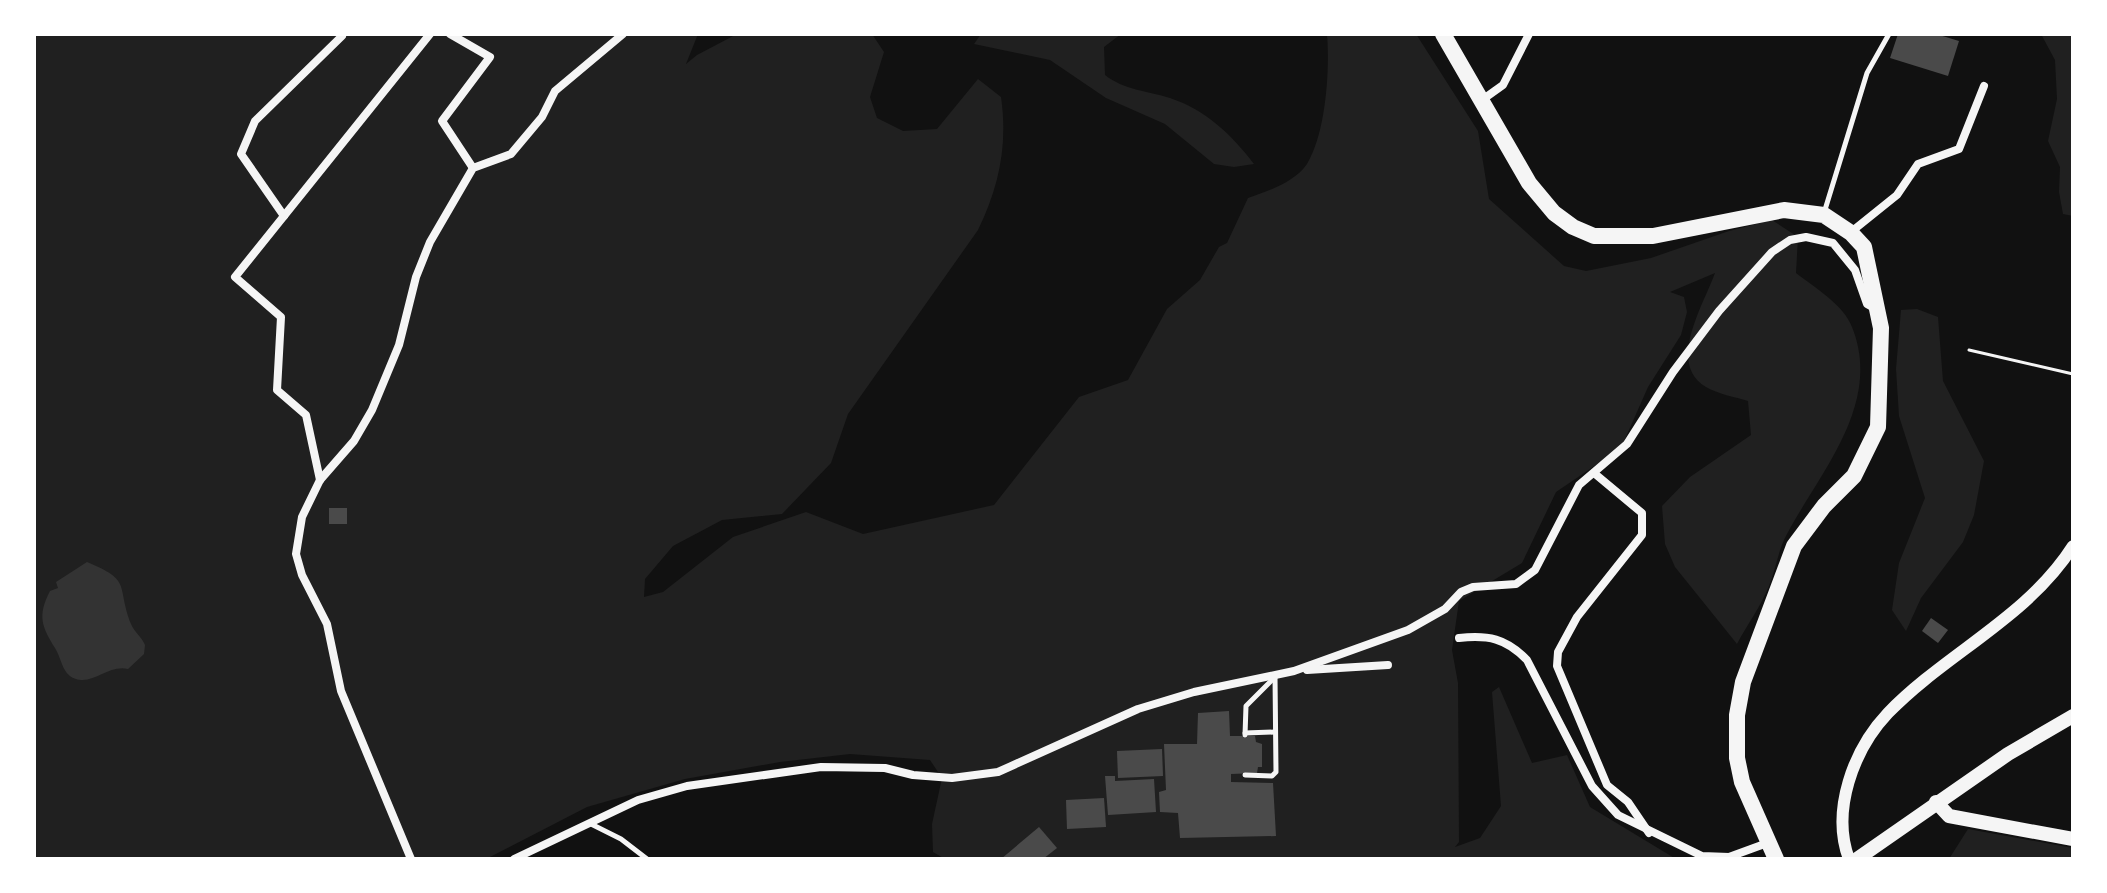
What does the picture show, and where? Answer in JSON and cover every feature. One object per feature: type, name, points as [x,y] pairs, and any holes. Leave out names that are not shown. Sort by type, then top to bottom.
[{"type":"main road","points":[[1443,34],[1529,183],[1554,213],[1594,236],[1653,236],[1784,210],[1824,215],[1851,233],[1864,247],[1881,328],[1878,427],[1854,476],[1802,531],[1794,546],[1743,682],[1737,715],[1737,758],[1742,782],[1776,859]]},
{"type":"main road","points":[[1857,859],[1936,802],[2073,716]]},
{"type":"main road","points":[[1936,802],[1949,816],[2073,839]]},
{"type":"street","points":[[320,480],[306,415],[277,390],[281,317],[235,277],[430,34]]},
{"type":"street","points":[[450,34],[490,57],[442,121],[473,168]]},
{"type":"street","points":[[411,859],[341,691],[327,624],[302,575],[296,554],[302,517],[320,480],[354,441],[372,410],[399,345],[416,277],[430,242],[473,168],[511,154],[542,117],[555,91],[623,34]]},
{"type":"street","points":[[1481,101],[1503,85],[1529,34]]},
{"type":"street","points":[[284,216],[241,154],[255,121],[342,36]]},
{"type":"street","points":[[1851,233],[1897,195],[1918,164],[1959,149],[1984,86]]},
{"type":"street","points":[[514,859],[638,800],[687,786],[821,767],[885,768],[913,775],[952,778],[998,772],[1138,709],[1194,692],[1294,671],[1408,630],[1445,609],[1461,592],[1473,587],[1516,584],[1535,570],[1566,504],[1579,485],[1627,444],[1673,372],[1747,277],[1772,252],[1790,240],[1806,237],[1833,243],[1855,270],[1867,304],[1879,310]]},
{"type":"street","points":[[1594,473],[1642,513],[1642,535],[1577,617],[1558,652],[1557,666],[1607,785],[1628,802],[1649,833]]},
{"type":"street","points":[[1849,859],[1842,840],[1845,790],[1887,714],[2038,591],[2073,546]]},
{"type":"street","points":[[1459,638],[1497,638],[1513,646],[1527,660],[1592,786],[1618,815],[1649,833],[1702,856],[1729,857],[1770,842]]},
{"type":"street","points":[[1294,671],[1388,665]]},
{"type":"lane","points":[[1824,215],[1867,73],[1889,34]]},
{"type":"lane","points":[[1275,676],[1246,706],[1245,734],[1275,732]]},
{"type":"lane","points":[[1245,775],[1272,776],[1276,772],[1275,676]]},
{"type":"lane","points":[[590,823],[621,839],[647,859]]},
{"type":"path","points":[[1969,350],[2073,374]]},
{"type":"shaded area","points":[[34,34],[698,34],[686,64],[737,34],[872,34],[884,52],[870,97],[877,118],[903,131],[937,129],[978,79],[1001,97],[1003,132],[1000,165],[978,230],[848,414],[831,463],[782,514],[722,520],[673,546],[645,579],[644,597],[663,592],[733,537],[806,512],[863,534],[994,505],[1079,397],[1128,380],[1167,309],[1200,280],[1219,247],[1227,243],[1248,198],[1288,181],[1307,164],[1319,136],[1325,100],[1327,34],[1416,34],[1478,131],[1489,199],[1564,266],[1586,271],[1651,258],[1772,220],[1798,237],[1796,273],[1828,297],[1848,319],[1859,355],[1860,383],[1844,436],[1787,534],[1766,593],[1737,644],[1675,567],[1665,544],[1662,506],[1690,477],[1751,435],[1748,401],[1706,387],[1694,377],[1689,364],[1691,333],[1715,273],[1670,292],[1684,297],[1687,312],[1681,335],[1648,387],[1621,448],[1556,492],[1522,563],[1459,601],[1452,650],[1458,683],[1459,842],[1455,847],[1480,838],[1501,806],[1492,692],[1499,687],[1532,763],[1567,755],[1590,807],[1676,859],[945,859],[933,852],[932,824],[942,778],[930,760],[850,754],[780,762],[685,779],[587,807],[486,859],[34,859]]},
{"type":"shaded area","points":[[981,34],[1121,34],[1104,47],[1105,75],[1128,87],[1170,98],[1195,109],[1237,143],[1254,164],[1234,167],[1214,164],[1165,124],[1106,98],[1050,60],[974,44]]},
{"type":"shaded area","points":[[2041,34],[2073,34],[2073,216],[2063,214],[2059,192],[2060,167],[2048,141],[2057,99],[2055,60]]},
{"type":"shaded area","points":[[1917,309],[1938,317],[1943,381],[1984,461],[1974,515],[1963,542],[1921,598],[1906,631],[1892,610],[1899,563],[1925,498],[1899,416],[1896,369],[1901,310]]},
{"type":"shaded area","points":[[87,562],[117,580],[131,624],[145,645],[144,654],[128,669],[115,669],[81,680],[70,676],[64,668],[44,627],[42,614],[50,591],[58,588],[56,582]]},
{"type":"shaded area","points":[[1968,829],[2073,848],[2073,859],[1949,859]]},
{"type":"building","points":[[1898,34],[1936,34],[1959,41],[1948,76],[1890,58]]},
{"type":"building","points":[[329,508],[347,508],[347,524],[329,524]]},
{"type":"building","points":[[1931,618],[1948,630],[1938,643],[1922,631]]},
{"type":"building","points":[[1229,711],[1230,736],[1255,736],[1256,742],[1262,744],[1262,767],[1258,767],[1257,773],[1231,774],[1231,782],[1273,783],[1276,836],[1180,838],[1178,813],[1160,812],[1159,792],[1166,790],[1164,744],[1197,744],[1198,713]]},
{"type":"building","points":[[1162,749],[1163,776],[1118,778],[1117,751]]},
{"type":"building","points":[[1105,776],[1115,776],[1115,781],[1154,779],[1156,812],[1108,815]]},
{"type":"building","points":[[1104,798],[1106,827],[1067,829],[1066,800]]},
{"type":"building","points":[[1039,827],[1057,848],[1043,859],[1001,859]]}]
